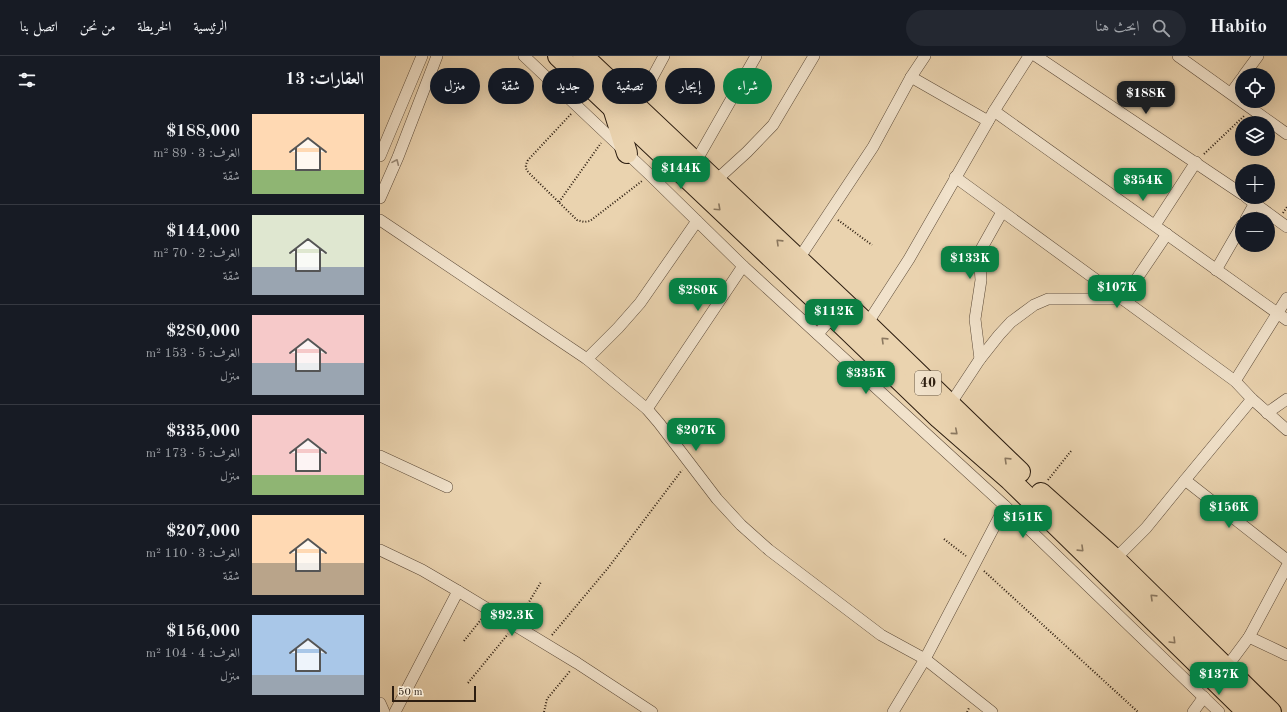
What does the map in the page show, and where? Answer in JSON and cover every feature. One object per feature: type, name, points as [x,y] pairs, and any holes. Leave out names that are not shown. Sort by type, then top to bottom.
[{"type":"highway","name":"40","points":[[558,56],[613,109],[798,260],[867,324],[945,411],[1010,480],[1247,712]]},
{"type":"highway","name":"40","points":[[582,56],[695,162],[708,187],[833,316],[1039,491],[1115,559],[1271,712]]},
{"type":"highway","points":[[613,109],[627,153]]},
{"type":"street","points":[[380,156],[422,56]]},
{"type":"street","points":[[380,198],[398,157],[437,56]]},
{"type":"street","points":[[524,56],[577,108],[650,175],[743,266],[1005,506],[1219,712]]},
{"type":"street","points":[[637,106],[664,56]]},
{"type":"street","points":[[695,162],[756,56]]},
{"type":"street","points":[[708,187],[748,152],[773,125],[814,56]]},
{"type":"street","points":[[798,260],[872,147],[911,77],[925,56]]},
{"type":"street","points":[[867,324],[909,259],[988,121],[1029,56]]},
{"type":"street","points":[[1036,56],[1235,189]]},
{"type":"street","points":[[1178,56],[1287,134]]},
{"type":"street","points":[[1249,68],[1258,56]]},
{"type":"street","points":[[911,77],[988,121]]},
{"type":"street","points":[[1231,93],[1235,88]]},
{"type":"street","points":[[994,111],[1282,317]]},
{"type":"street","points":[[1155,225],[1196,162]]},
{"type":"street","points":[[956,177],[1002,212],[1236,381],[1252,399],[1287,430]]},
{"type":"street","points":[[1256,204],[1287,227]]},
{"type":"street","points":[[980,358],[975,319],[981,280],[979,253],[1002,212]]},
{"type":"street","points":[[380,220],[587,359],[647,409],[689,461],[717,499],[741,525],[770,550],[881,635],[925,659],[992,712]]},
{"type":"street","points":[[587,359],[618,328],[640,303],[697,221]]},
{"type":"street","points":[[1123,299],[1167,234]]},
{"type":"street","points":[[1216,270],[1235,238]]},
{"type":"street","points":[[647,409],[743,266]]},
{"type":"street","points":[[1236,381],[1282,317],[1287,298]]},
{"type":"street","points":[[945,411],[980,358],[999,335],[1011,322],[1034,305],[1048,299],[1123,299]]},
{"type":"street","points":[[818,334],[833,316]]},
{"type":"street","points":[[1115,559],[1146,528],[1252,399]]},
{"type":"street","points":[[1267,412],[1287,399]]},
{"type":"street","points":[[380,456],[447,488]]},
{"type":"street","points":[[1185,480],[1287,560]]},
{"type":"street","points":[[893,712],[925,659],[1005,506]]},
{"type":"street","points":[[380,550],[422,570],[458,591],[577,663],[652,712]]},
{"type":"street","points":[[1226,668],[1249,636],[1287,566]]},
{"type":"street","points":[[395,712],[458,591]]},
{"type":"street","points":[[1249,636],[1287,655]]},
{"type":"street","points":[[1193,712],[1204,697]]},
{"type":"street","points":[[380,703],[384,712]]},
{"type":"path","points":[[577,108],[525,165],[529,173],[577,220],[584,222],[590,221],[650,175]]},
{"type":"path","points":[[1196,162],[1252,109]]},
{"type":"path","points":[[559,202],[607,135]]},
{"type":"path","points":[[829,213],[872,245]]},
{"type":"path","points":[[1039,491],[1071,451]]},
{"type":"path","points":[[545,644],[608,568],[689,461]]},
{"type":"path","points":[[944,539],[975,563],[1138,712]]},
{"type":"path","points":[[464,640],[489,610]]},
{"type":"path","points":[[544,712],[547,699],[577,663]]}]
